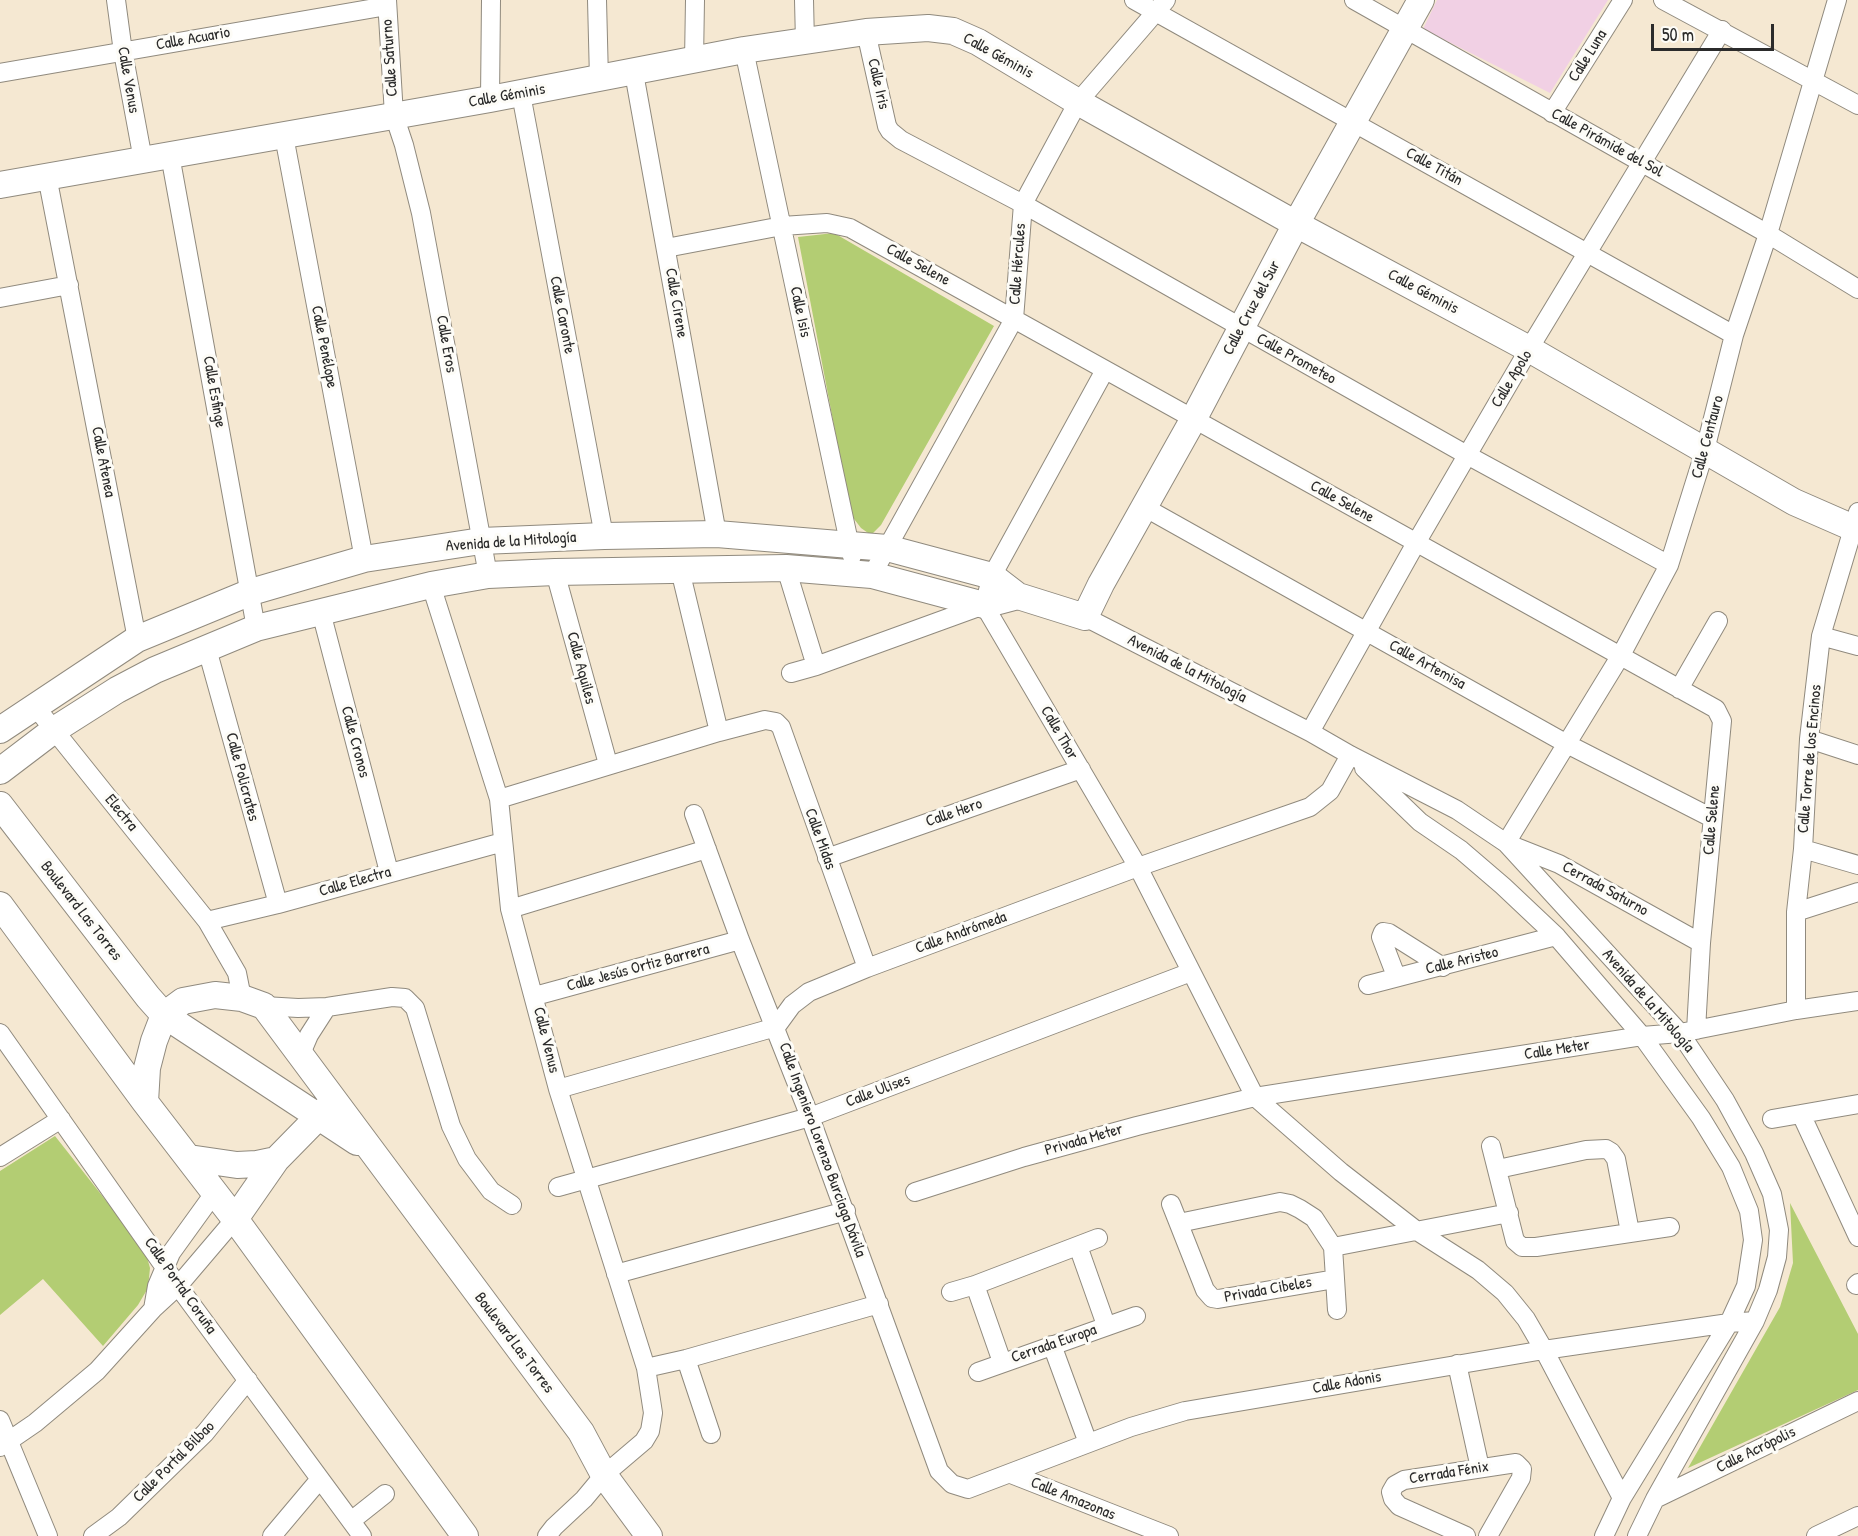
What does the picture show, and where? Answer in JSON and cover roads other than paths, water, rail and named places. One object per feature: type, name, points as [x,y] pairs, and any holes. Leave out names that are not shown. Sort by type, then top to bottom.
[{"type":"street","name":"Calle Venus","points":[[116,0],[143,160]]},
{"type":"street","points":[[490,99],[491,0]]},
{"type":"street","points":[[597,0],[599,79]]},
{"type":"street","points":[[694,61],[695,0]]},
{"type":"street","points":[[804,0],[805,42]]},
{"type":"street","name":"Calle Titán","points":[[1134,0],[1161,6],[1353,121],[1734,334]]},
{"type":"street","name":"Calle Pirámide del Sol","points":[[1354,0],[1768,234],[1858,289]]},
{"type":"street","name":"Calle Cruz del Sur","points":[[1085,617],[1101,584],[1193,420],[1296,224],[1421,0]]},
{"type":"street","name":"Calle Luna","points":[[1552,113],[1623,0]]},
{"type":"street","points":[[1663,0],[1858,105]]},
{"type":"street","name":"Calle Centauro","points":[[1506,843],[1621,655],[1669,566],[1705,450],[1734,334],[1768,234],[1837,0]]},
{"type":"street","name":"Calle Acuario","points":[[0,73],[387,3]]},
{"type":"street","name":"Calle Saturno","points":[[387,3],[394,115]]},
{"type":"street","name":"Calle Hércules","points":[[864,574],[887,548],[1014,319],[1023,204],[1078,102],[1161,6]]},
{"type":"street","name":"Calle Géminis","points":[[0,184],[521,94],[744,50],[866,32],[928,28],[952,31],[978,42],[1078,102],[1296,224],[1529,349],[1794,502],[1856,524]]},
{"type":"street","name":"Calle Apolo","points":[[1310,732],[1366,630],[1529,349],[1722,30]]},
{"type":"street","name":"Calle Iris","points":[[866,32],[887,126],[893,134]]},
{"type":"street","name":"Calle Isis","points":[[744,50],[850,545],[864,574]]},
{"type":"street","name":"Calle Cirene","points":[[634,72],[717,534]]},
{"type":"street","name":"Calle Caronte","points":[[521,94],[603,536]]},
{"type":"street","name":"Calle Eros","points":[[394,115],[421,213],[488,575]]},
{"type":"street","name":"Calle Prometeo","points":[[893,134],[1023,204],[1467,455],[1669,566]]},
{"type":"street","name":"Calle Penélope","points":[[284,136],[364,559]]},
{"type":"street","name":"Calle Esfinge","points":[[171,155],[256,628]]},
{"type":"street","name":"Calle Atenea","points":[[47,176],[137,639]]},
{"type":"street","name":"Calle Selene","points":[[666,248],[782,226],[827,223],[850,228],[1716,709],[1722,721],[1701,943],[1688,1031]]},
{"type":"street","points":[[0,298],[69,285]]},
{"type":"street","points":[[790,674],[984,605],[992,576],[1105,370]]},
{"type":"street","name":"Calle Artemisa","points":[[1144,507],[1567,744],[1712,818]]},
{"type":"street","name":"Calle Torre de los Encinos","points":[[1796,1010],[1796,912],[1803,849],[1809,739],[1821,636],[1856,524]]},
{"type":"street","name":"Avenida de la Mitología","points":[[0,730],[34,705],[137,639],[251,592],[364,559],[481,541],[717,534],[887,548],[992,576],[1018,596],[1085,617],[1310,732],[1483,826],[1506,843],[1688,1031],[1754,1153],[1772,1194],[1779,1230],[1777,1257],[1768,1290],[1755,1321],[1655,1499],[1637,1536]]},
{"type":"street","points":[[786,568],[816,666]]},
{"type":"street","name":"Avenida de la Mitología","points":[[0,771],[54,730],[117,690],[154,670],[256,628],[431,585],[488,575],[786,568],[864,574],[984,605],[1018,596]]},
{"type":"street","points":[[499,799],[719,732],[680,570]]},
{"type":"street","name":"Calle Aquiles","points":[[555,572],[608,765]]},
{"type":"street","name":"Calle Venus","points":[[431,585],[499,799],[510,909],[558,1089],[646,1368],[653,1413],[650,1431],[644,1441],[604,1475],[547,1536]]},
{"type":"street","name":"Calle Thor","points":[[984,605],[1138,867],[1255,1097]]},
{"type":"street","name":"Calle Cronos","points":[[321,612],[389,872]]},
{"type":"street","points":[[1679,689],[1718,621]]},
{"type":"street","points":[[1821,636],[1858,646]]},
{"type":"street","name":"Calle Policrates","points":[[207,649],[278,904]]},
{"type":"street","name":"Electra","points":[[34,705],[207,921],[253,1002]]},
{"type":"street","name":"Calle Midas","points":[[719,732],[765,720],[776,722],[781,728],[867,968]]},
{"type":"street","points":[[1809,739],[1858,755]]},
{"type":"street","name":"Avenida de la Mitología","points":[[1350,755],[1420,822],[1469,857],[1556,936],[1642,1036],[1701,1118],[1731,1167],[1749,1211],[1753,1240],[1746,1286],[1729,1323],[1622,1498],[1604,1536]]},
{"type":"street","name":"Calle Andrómeda","points":[[776,1027],[792,1005],[809,992],[867,968],[1138,867],[1310,807],[1330,791],[1350,755]]},
{"type":"street","name":"Calle Hero","points":[[826,858],[1081,769]]},
{"type":"street","name":"Boulevard Las Torres","points":[[0,805],[164,1015],[326,1109],[372,1153],[581,1432],[604,1475],[649,1536]]},
{"type":"street","name":"Calle Ingeniero Lorenzo Burciaga Dávila","points":[[693,814],[846,1211],[939,1471],[952,1484]]},
{"type":"street","name":"Calle Electra","points":[[207,921],[278,904],[503,842]]},
{"type":"street","name":"Cerrada Saturno","points":[[1506,843],[1559,864],[1701,943]]},
{"type":"street","points":[[510,909],[707,849]]},
{"type":"street","points":[[1803,849],[1858,865]]},
{"type":"street","points":[[1796,912],[1858,892]]},
{"type":"street","points":[[0,904],[146,1102],[236,1219],[465,1536]]},
{"type":"street","points":[[1396,976],[1381,937],[1383,932],[1389,933],[1443,967]]},
{"type":"street","name":"Calle Aristeo","points":[[1368,985],[1556,936]]},
{"type":"street","name":"Calle Jesús Ortiz Barrera","points":[[535,996],[740,940]]},
{"type":"street","name":"Calle Ulises","points":[[558,1187],[810,1117],[1191,972]]},
{"type":"street","points":[[146,1102],[147,1068],[154,1041],[164,1015],[183,1001],[223,995],[298,1008],[405,998],[411,1003],[451,1126],[467,1159],[491,1191],[513,1205]]},
{"type":"street","name":"Calle Meter","points":[[1255,1097],[1642,1036],[1688,1031],[1796,1010],[1858,1001]]},
{"type":"street","name":"Boulevard Las Torres","points":[[253,1002],[300,1056],[326,1109]]},
{"type":"street","points":[[300,1056],[309,1035],[327,1007]]},
{"type":"street","points":[[558,1089],[776,1027]]},
{"type":"street","name":"Calle Portal Coruña","points":[[0,1033],[178,1286],[363,1536]]},
{"type":"street","points":[[1255,1097],[1341,1172],[1417,1231],[1478,1270],[1505,1293],[1526,1319],[1544,1350],[1622,1498]]},
{"type":"street","name":"Privada Meter","points":[[915,1192],[1024,1157],[1255,1097]]},
{"type":"street","points":[[1772,1119],[1858,1104]]},
{"type":"street","points":[[4,1444],[35,1423],[89,1378],[153,1308],[178,1286],[236,1219],[276,1160],[326,1109]]},
{"type":"street","points":[[1801,1114],[1858,1237]]},
{"type":"street","points":[[0,1157],[61,1119]]},
{"type":"street","points":[[1491,1146],[1515,1240],[1522,1247],[1536,1247],[1670,1227]]},
{"type":"street","points":[[1498,1169],[1586,1150],[1606,1149],[1616,1159],[1630,1232]]},
{"type":"street","points":[[189,1158],[237,1166],[276,1160]]},
{"type":"street","points":[[153,1308],[157,1286],[165,1265],[178,1241],[215,1192]]},
{"type":"street","name":"Privada Cibeles","points":[[1179,1223],[1280,1202],[1290,1204],[1314,1218],[1333,1247],[1336,1310]]},
{"type":"street","name":"Privada Cibeles","points":[[1171,1204],[1205,1290],[1212,1298],[1218,1299],[1335,1279]]},
{"type":"street","points":[[616,1274],[846,1211]]},
{"type":"street","points":[[1333,1247],[1509,1213]]},
{"type":"street","points":[[951,1292],[1098,1238]]},
{"type":"street","name":"Cerrada Europa","points":[[1078,1246],[1106,1325]]},
{"type":"street","name":"Cerrada Europa","points":[[975,1285],[1002,1362]]},
{"type":"street","points":[[646,1368],[686,1359],[879,1304]]},
{"type":"street","name":"Cerrada Europa","points":[[978,1372],[1136,1316]]},
{"type":"street","name":"Calle Adonis","points":[[952,1484],[968,1489],[1088,1443],[1185,1411],[1544,1350],[1755,1321]]},
{"type":"street","points":[[1052,1346],[1088,1443]]},
{"type":"street","points":[[686,1359],[711,1434]]},
{"type":"street","points":[[1457,1364],[1480,1468]]},
{"type":"street","name":"Calle Portal Bilbao","points":[[93,1536],[119,1517],[205,1433],[248,1380]]},
{"type":"street","name":"Calle Acrópolis","points":[[1655,1499],[1858,1401]]},
{"type":"street","points":[[0,1420],[4,1444],[48,1536]]},
{"type":"street","name":"Cerrada Fénix","points":[[1466,1536],[1399,1506],[1391,1492],[1395,1485],[1404,1479],[1516,1463],[1522,1468],[1521,1478],[1488,1536]]},
{"type":"street","name":"Calle Amazonas","points":[[1011,1474],[1169,1536]]},
{"type":"street","points":[[272,1536],[320,1479]]},
{"type":"street","points":[[351,1521],[385,1494]]},
{"type":"street","points":[[1816,1536],[1858,1516]]}]
